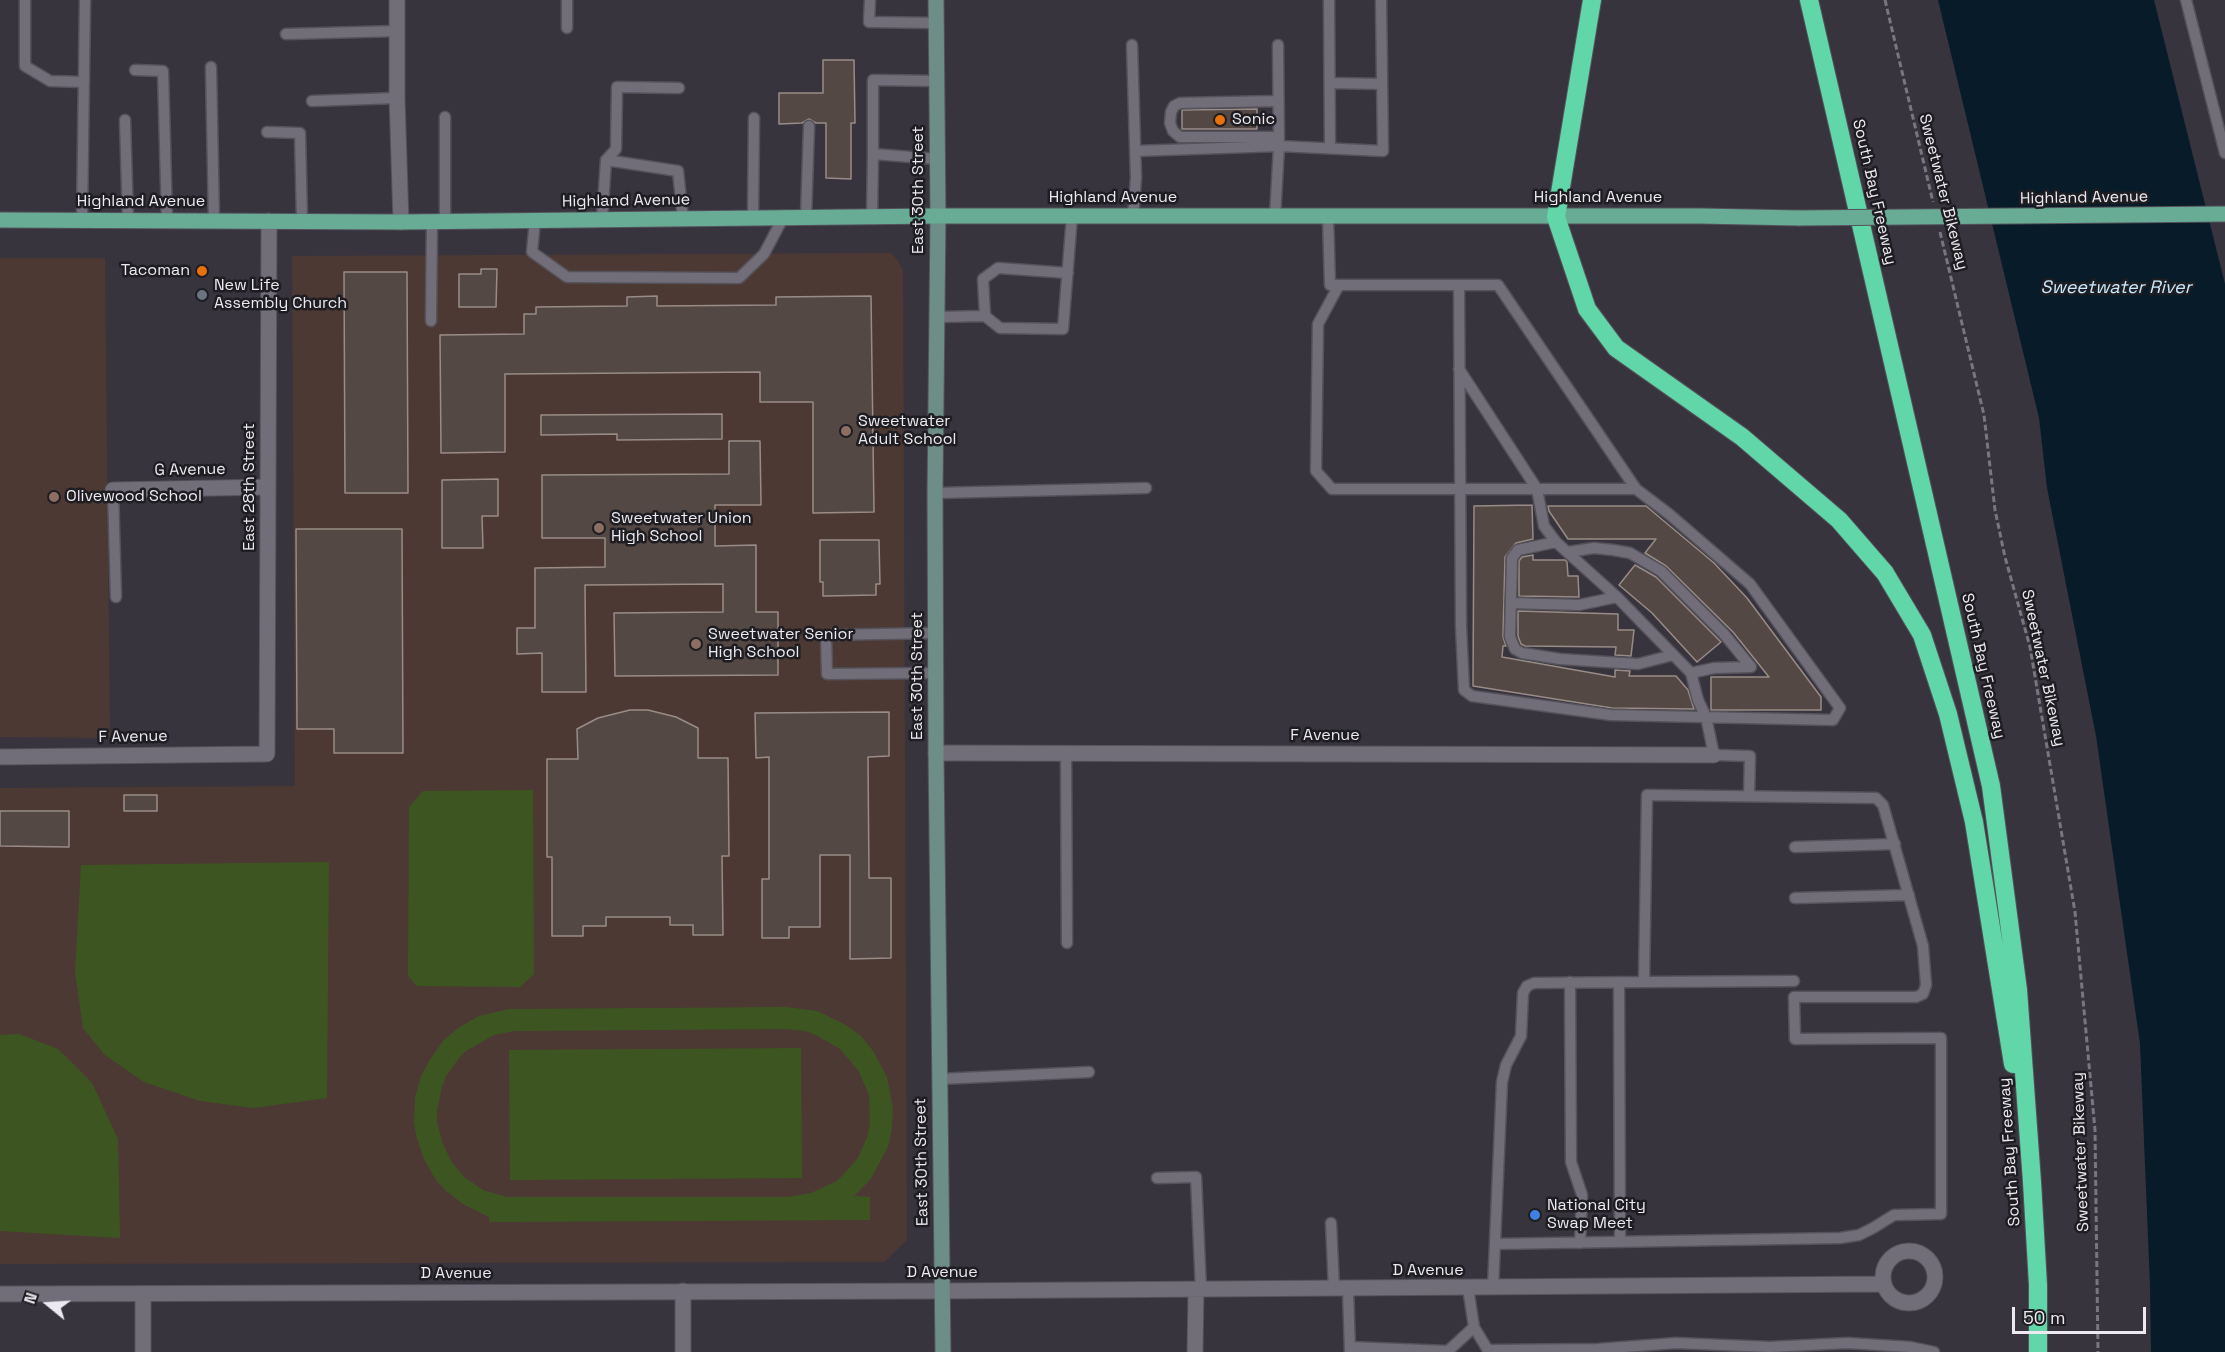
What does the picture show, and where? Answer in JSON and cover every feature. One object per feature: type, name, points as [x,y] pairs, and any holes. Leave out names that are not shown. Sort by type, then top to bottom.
[{"type":"highway","points":[[1592,0],[1556,217],[1587,309],[1616,348],[1742,437],[1839,520],[1885,573],[1922,635],[1948,714],[1974,822],[2032,1182]]},
{"type":"highway","name":"South Bay Freeway","points":[[1809,0],[1991,786],[2018,990],[2038,1285],[2038,1352]]},
{"type":"main road","name":"East 30th Street","points":[[936,0],[938,216],[935,673],[943,1352]]},
{"type":"main road","name":"Highland Avenue","points":[[0,220],[401,222],[938,216],[1700,216],[1768,219],[2225,214]]},
{"type":"street","points":[[397,0],[401,222]]},
{"type":"street","name":"East 28th Street","points":[[267,754],[269,221]]},
{"type":"street","name":"G Avenue","points":[[112,490],[268,487]]},
{"type":"street","name":"F Avenue","points":[[936,753],[1714,755]]},
{"type":"street","name":"F Avenue","points":[[0,757],[267,754]]},
{"type":"street","name":"D Avenue","points":[[0,1294],[1199,1290],[1883,1284]]},
{"type":"street","points":[[1195,1352],[1199,1290]]},
{"type":"street","points":[[683,1291],[683,1352]]},
{"type":"street","points":[[143,1294],[143,1352]]},
{"type":"lane","points":[[25,0],[25,66],[50,81],[84,82]]},
{"type":"lane","points":[[82,220],[84,0]]},
{"type":"lane","points":[[567,0],[567,28]]},
{"type":"lane","points":[[870,0],[869,22],[936,23]]},
{"type":"lane","points":[[1329,0],[1330,148]]},
{"type":"lane","points":[[1278,101],[1180,103],[1174,106],[1171,112],[1170,123],[1173,131],[1180,137],[1279,141],[1330,148],[1383,151],[1382,0]]},
{"type":"lane","points":[[2186,0],[2225,153]]},
{"type":"lane","points":[[286,34],[397,31]]},
{"type":"lane","points":[[1132,45],[1136,151],[1133,216]]},
{"type":"lane","points":[[1275,217],[1279,141],[1278,45]]},
{"type":"lane","points":[[211,67],[214,220]]},
{"type":"lane","points":[[135,70],[163,71],[167,220]]},
{"type":"lane","points":[[872,217],[873,80],[937,81]]},
{"type":"lane","points":[[1330,83],[1382,84]]},
{"type":"lane","points":[[602,219],[606,160],[616,149],[617,87],[679,88]]},
{"type":"lane","points":[[312,101],[397,98]]},
{"type":"lane","points":[[431,321],[445,117]]},
{"type":"lane","points":[[753,218],[754,118]]},
{"type":"lane","points":[[124,120],[128,220]]},
{"type":"lane","points":[[806,218],[809,126]]},
{"type":"lane","points":[[267,132],[300,132],[302,221]]},
{"type":"lane","points":[[1136,151],[1279,141]]},
{"type":"lane","points":[[873,154],[937,159]]},
{"type":"lane","points":[[606,160],[678,171],[683,219]]},
{"type":"lane","points":[[937,317],[985,316],[1000,328],[1063,328],[1072,216]]},
{"type":"lane","points":[[1328,217],[1330,285],[1339,285],[1459,285],[1498,285],[1636,489],[1669,514],[1750,584],[1840,708],[1833,720],[1611,715],[1472,696],[1464,690],[1459,285]]},
{"type":"lane","points":[[535,220],[532,252],[567,277],[738,278],[764,254],[783,218]]},
{"type":"lane","points":[[985,316],[983,279],[998,268],[1068,273]]},
{"type":"lane","points":[[1339,285],[1318,324],[1316,471],[1332,489],[1636,489]]},
{"type":"lane","points":[[1459,369],[1537,489],[1544,526],[1556,542],[1617,597],[1691,673],[1698,700],[1706,717],[1714,755],[1750,756],[1749,796]]},
{"type":"lane","points":[[935,493],[1146,488]]},
{"type":"lane","points":[[112,490],[116,597]]},
{"type":"lane","points":[[1556,542],[1518,550],[1512,558],[1510,637],[1515,649],[1522,653],[1560,659],[1638,663],[1673,655]]},
{"type":"lane","points":[[1568,552],[1594,548],[1630,553],[1660,571],[1724,634],[1751,667],[1714,668],[1691,673]]},
{"type":"lane","points":[[1511,603],[1579,605],[1617,597]]},
{"type":"lane","points":[[935,633],[826,635],[827,674],[935,673]]},
{"type":"lane","points":[[1066,754],[1067,943]]},
{"type":"lane","points":[[1495,1244],[1840,1238],[1859,1235],[1894,1215],[1941,1214],[1941,1038],[1795,1039],[1794,998],[1916,997],[1923,994],[1926,985],[1923,946],[1883,805],[1876,798],[1647,795],[1644,982]]},
{"type":"lane","points":[[1795,847],[1895,844]]},
{"type":"lane","points":[[1795,898],[1909,895]]},
{"type":"lane","points":[[1493,1288],[1502,1082],[1506,1065],[1521,1036],[1523,993],[1527,986],[1534,983],[1570,982],[1794,981]]},
{"type":"lane","points":[[1570,982],[1571,1162],[1581,1195],[1580,1243]]},
{"type":"lane","points":[[1619,982],[1620,1242]]},
{"type":"lane","points":[[939,1079],[1089,1072]]},
{"type":"lane","points":[[1157,1178],[1196,1177],[1199,1290]]},
{"type":"lane","points":[[1331,1223],[1350,1349],[1447,1351],[1474,1327]]},
{"type":"lane","points":[[1468,1288],[1474,1327],[1489,1351],[1598,1349],[1676,1343],[1796,1349],[1910,1347],[1934,1352]]},
{"type":"path","name":"Sweetwater Bikeway","points":[[1885,0],[1934,207]]},
{"type":"path","name":"Sweetwater Bikeway","points":[[1940,230],[1984,415],[1995,510],[2005,557],[2030,647],[2075,912],[2095,1130],[2098,1352]]},
{"type":"shaded area","name":"Sweetwater Union High School","points":[[890,253],[903,270],[907,1240],[884,1262],[0,1264],[0,788],[295,786],[292,256]]},
{"type":"shaded area","name":"Olivewood School","points":[[0,258],[105,258],[110,738],[0,737]]},
{"type":"green space","points":[[533,790],[534,974],[520,987],[417,986],[408,976],[409,807],[423,791]]},
{"type":"green space","points":[[329,862],[327,1098],[253,1108],[200,1101],[144,1082],[105,1055],[83,1028],[75,972],[81,865]]},
{"type":"green space","points":[[786,1007],[817,1011],[846,1025],[861,1036],[873,1051],[887,1077],[893,1108],[888,1147],[870,1180],[854,1196],[870,1197],[870,1220],[489,1222],[489,1217],[463,1204],[436,1180],[424,1159],[416,1135],[415,1098],[421,1076],[443,1041],[458,1028],[479,1016],[509,1009]],"holes":[[[786,1029],[805,1031],[840,1049],[858,1070],[869,1095],[870,1124],[858,1158],[835,1182],[811,1193],[788,1197],[507,1197],[483,1190],[464,1177],[451,1161],[442,1142],[437,1110],[446,1076],[466,1051],[494,1035],[514,1031]]]},
{"type":"green space","points":[[19,1034],[58,1049],[92,1083],[118,1139],[120,1238],[0,1231],[0,1035]]},
{"type":"green space","points":[[801,1048],[802,1178],[510,1180],[509,1050]]},
{"type":"water","name":"Sweetwater River","points":[[1938,0],[2154,0],[2225,284],[2225,1352],[2151,1352],[2140,1044],[2096,736],[2047,488],[2039,418]]},
{"type":"building","points":[[823,60],[854,60],[855,123],[851,123],[851,179],[826,178],[826,123],[816,123],[809,119],[802,123],[779,124],[779,93],[823,93]]},
{"type":"building","name":"Sonic","points":[[1257,109],[1257,129],[1182,129],[1182,110]]},
{"type":"building","points":[[481,269],[497,269],[496,307],[459,307],[459,274],[481,274]]},
{"type":"building","points":[[344,272],[407,272],[408,493],[345,493]]},
{"type":"building","points":[[657,296],[657,306],[776,305],[776,297],[871,296],[874,512],[813,513],[813,402],[760,402],[760,372],[505,374],[505,452],[441,453],[440,335],[524,334],[524,314],[536,314],[536,307],[627,306],[627,297]]},
{"type":"building","points":[[722,414],[722,439],[617,440],[617,434],[541,435],[541,415]]},
{"type":"building","points":[[729,441],[760,441],[761,505],[715,505],[715,546],[756,545],[756,612],[778,612],[778,675],[615,676],[614,613],[723,612],[723,584],[585,585],[586,692],[542,692],[542,653],[517,654],[517,628],[535,628],[535,568],[605,567],[605,538],[542,538],[542,475],[729,474]]},
{"type":"building","points":[[498,479],[498,516],[482,516],[483,548],[442,548],[442,480]]},
{"type":"building","points":[[1532,505],[1533,539],[1516,543],[1505,557],[1503,637],[1506,646],[1503,646],[1502,657],[1615,677],[1615,670],[1630,671],[1629,676],[1676,676],[1688,690],[1694,709],[1612,708],[1473,686],[1474,506]]},
{"type":"building","points":[[1548,506],[1646,506],[1714,563],[1747,598],[1821,697],[1821,710],[1711,710],[1711,677],[1769,677],[1733,632],[1666,566],[1645,553],[1656,539],[1568,539]]},
{"type":"building","points":[[296,529],[402,529],[403,753],[334,753],[334,729],[297,729]]},
{"type":"building","points":[[820,540],[879,540],[880,584],[876,584],[876,595],[823,596],[823,582],[820,582]]},
{"type":"building","points":[[1533,555],[1533,560],[1565,560],[1568,576],[1578,576],[1579,597],[1519,596],[1519,561],[1522,557]]},
{"type":"building","points":[[1635,565],[1656,577],[1721,642],[1697,662],[1652,613],[1619,585]]},
{"type":"building","points":[[1518,611],[1618,614],[1618,630],[1634,630],[1631,656],[1615,655],[1616,647],[1525,646],[1521,644],[1518,636]]},
{"type":"building","points":[[630,710],[648,710],[676,717],[698,728],[698,758],[728,758],[729,856],[722,856],[723,935],[693,935],[693,925],[670,925],[670,917],[606,917],[606,926],[583,926],[583,936],[552,936],[552,857],[547,857],[547,759],[578,759],[577,729],[598,718]]},
{"type":"building","points":[[889,712],[889,756],[868,757],[869,878],[891,878],[891,958],[850,959],[850,855],[820,855],[820,927],[789,927],[789,938],[762,938],[762,879],[769,879],[769,757],[756,758],[755,713]]},
{"type":"building","points":[[124,795],[157,795],[157,811],[124,811]]},
{"type":"building","points":[[0,811],[69,811],[69,847],[0,846]]},
{"type":"place","name":"Sonic","points":[[1220,120]]},
{"type":"place","name":"Tacoman","points":[[202,271]]},
{"type":"place","name":"New Life Assembly Church","points":[[202,295]]},
{"type":"place","name":"Sweetwater Adult School","points":[[846,431]]},
{"type":"place","name":"Olivewood School","points":[[54,497]]},
{"type":"place","name":"Sweetwater Union High School","points":[[599,528]]},
{"type":"place","name":"Sweetwater Senior High School","points":[[696,644]]},
{"type":"place","name":"National City Swap Meet","points":[[1535,1215]]}]
